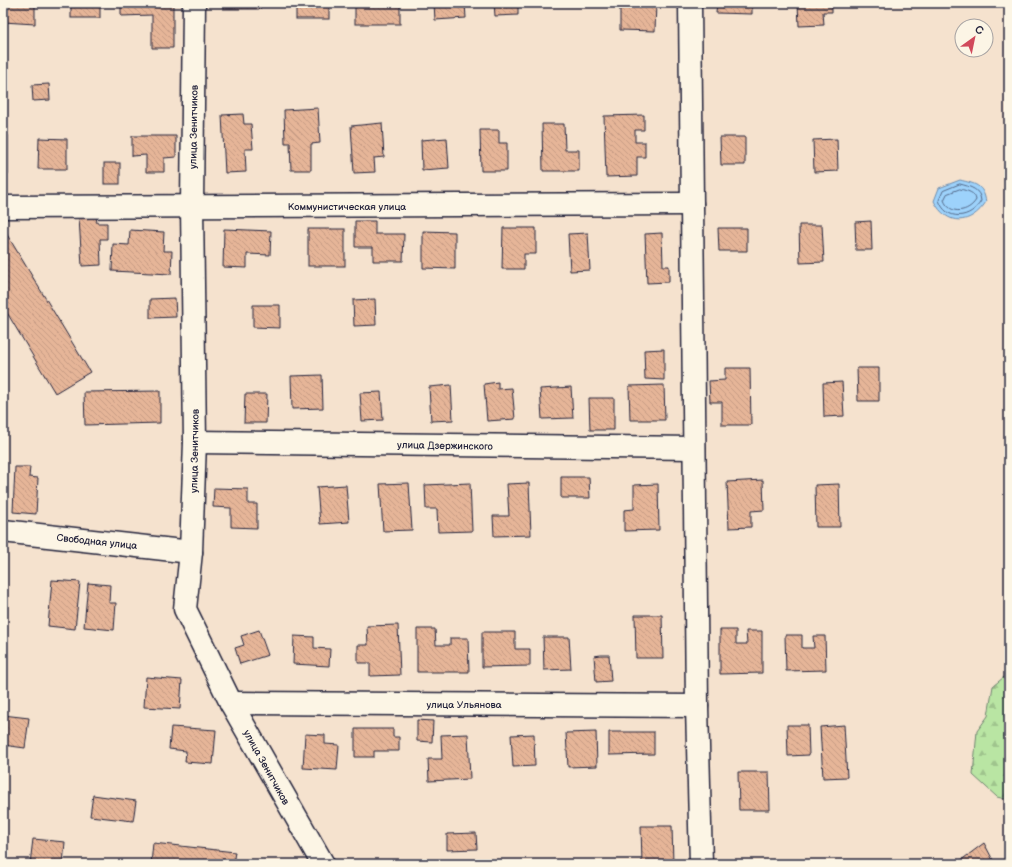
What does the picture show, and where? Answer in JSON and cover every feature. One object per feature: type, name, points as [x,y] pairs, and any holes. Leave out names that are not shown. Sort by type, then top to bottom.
[{"type":"street","name":"улица Зенитчиков","points":[[194,3],[192,206],[195,442],[192,552],[185,609],[231,703],[323,864]]},
{"type":"street","points":[[690,3],[697,706],[701,864]]},
{"type":"street","name":"Коммунистическая улица","points":[[3,207],[692,204]]},
{"type":"street","name":"улица Дзержинского","points":[[195,442],[694,448]]},
{"type":"street","name":"Свободная улица","points":[[3,531],[192,552]]},
{"type":"street","name":"улица Ульянова","points":[[231,703],[697,706]]},
{"type":"green space","points":[[1009,673],[1009,800],[997,797],[973,775],[977,731],[988,716],[993,686]]},
{"type":"water","points":[[960,180],[978,186],[985,196],[986,202],[980,210],[973,215],[966,219],[959,220],[952,219],[946,215],[939,209],[934,201],[939,188]]},
{"type":"building","points":[[3,3],[35,3],[35,24],[3,22]]},
{"type":"building","points":[[71,3],[100,3],[100,18],[71,18]]},
{"type":"building","points":[[121,3],[173,3],[173,48],[152,48],[152,15],[121,16]]},
{"type":"building","points":[[223,3],[261,3],[260,9],[223,9]]},
{"type":"building","points":[[296,3],[329,3],[329,19],[296,19]]},
{"type":"building","points":[[335,3],[348,3],[348,6],[335,7]]},
{"type":"building","points":[[355,3],[400,3],[400,24],[355,24]]},
{"type":"building","points":[[434,3],[465,3],[466,18],[435,20]]},
{"type":"building","points":[[494,3],[518,3],[518,15],[495,16]]},
{"type":"building","points":[[620,3],[656,3],[655,31],[620,30]]},
{"type":"building","points":[[717,3],[752,3],[752,14],[716,13]]},
{"type":"building","points":[[798,3],[832,3],[832,12],[823,12],[824,25],[799,26]]},
{"type":"building","points":[[49,84],[50,100],[33,101],[32,85]]},
{"type":"building","points":[[318,108],[320,143],[311,144],[311,170],[291,170],[290,143],[285,143],[284,110]]},
{"type":"building","points":[[243,114],[244,124],[251,124],[253,149],[245,149],[246,172],[225,173],[222,115]]},
{"type":"building","points":[[644,115],[644,130],[635,130],[635,142],[645,142],[645,157],[637,157],[637,176],[606,177],[604,116]]},
{"type":"building","points":[[382,123],[384,157],[374,158],[375,172],[354,173],[351,126]]},
{"type":"building","points":[[542,124],[564,124],[565,150],[579,150],[579,171],[543,171]]},
{"type":"building","points":[[480,130],[499,130],[499,143],[507,143],[507,171],[481,171]]},
{"type":"building","points":[[3,134],[8,135],[8,175],[3,175]]},
{"type":"building","points":[[132,136],[176,136],[176,157],[164,158],[164,172],[146,172],[146,155],[132,156]]},
{"type":"building","points":[[720,137],[745,137],[745,165],[721,165]]},
{"type":"building","points":[[39,138],[67,139],[67,169],[38,169]]},
{"type":"building","points":[[447,138],[449,168],[422,170],[421,140]]},
{"type":"building","points":[[837,139],[838,171],[814,172],[813,140]]},
{"type":"building","points":[[104,163],[120,163],[120,184],[104,184]]},
{"type":"building","points":[[96,217],[97,223],[107,223],[107,239],[100,239],[101,265],[82,266],[79,218]]},
{"type":"building","points":[[355,221],[375,221],[375,234],[404,234],[403,261],[373,261],[373,247],[355,247]]},
{"type":"building","points":[[871,221],[872,250],[856,250],[855,222]]},
{"type":"building","points":[[799,225],[822,225],[824,262],[800,263]]},
{"type":"building","points":[[3,228],[90,372],[55,393],[3,306]]},
{"type":"building","points":[[503,228],[536,228],[536,254],[524,254],[524,269],[502,269]]},
{"type":"building","points":[[718,228],[747,228],[747,251],[719,251]]},
{"type":"building","points":[[224,229],[271,231],[270,255],[247,254],[247,268],[223,267]]},
{"type":"building","points":[[308,229],[345,229],[345,266],[308,266]]},
{"type":"building","points":[[130,230],[164,232],[163,251],[172,251],[171,274],[112,271],[113,244],[129,245]]},
{"type":"building","points":[[423,231],[455,232],[455,269],[423,268]]},
{"type":"building","points":[[588,233],[590,270],[570,271],[568,234]]},
{"type":"building","points":[[662,233],[663,266],[669,266],[669,282],[647,283],[645,234]]},
{"type":"building","points":[[175,298],[176,317],[150,318],[150,299]]},
{"type":"building","points":[[375,299],[376,325],[354,326],[353,300]]},
{"type":"building","points":[[253,305],[280,305],[280,328],[253,327]]},
{"type":"building","points":[[664,349],[664,380],[645,379],[644,350]]},
{"type":"building","points":[[725,368],[750,368],[751,425],[722,425],[722,402],[710,402],[709,381],[725,380]]},
{"type":"building","points":[[857,368],[879,368],[879,401],[858,401]]},
{"type":"building","points":[[322,375],[323,408],[292,409],[291,376]]},
{"type":"building","points":[[498,382],[498,389],[512,388],[515,419],[487,421],[484,384]]},
{"type":"building","points":[[842,382],[844,416],[824,417],[823,383]]},
{"type":"building","points":[[451,385],[453,420],[431,421],[429,387]]},
{"type":"building","points":[[664,385],[665,420],[630,420],[629,386]]},
{"type":"building","points":[[571,387],[573,418],[542,419],[540,389]]},
{"type":"building","points":[[160,391],[160,423],[85,425],[84,392]]},
{"type":"building","points":[[381,392],[383,420],[362,421],[360,393]]},
{"type":"building","points":[[245,394],[267,394],[266,423],[244,423]]},
{"type":"building","points":[[589,398],[614,398],[614,430],[590,430]]},
{"type":"building","points":[[15,467],[30,467],[29,477],[38,478],[36,514],[13,512]]},
{"type":"building","points":[[561,477],[589,477],[590,498],[561,498]]},
{"type":"building","points":[[763,480],[764,510],[751,511],[751,527],[729,528],[727,482]]},
{"type":"building","points":[[409,483],[412,530],[383,531],[380,484]]},
{"type":"building","points":[[470,483],[472,531],[438,532],[437,509],[426,509],[425,485]]},
{"type":"building","points":[[529,483],[531,535],[494,536],[493,516],[509,516],[507,484]]},
{"type":"building","points":[[658,484],[659,530],[624,531],[624,510],[634,509],[634,485]]},
{"type":"building","points":[[839,484],[840,527],[816,527],[815,485]]},
{"type":"building","points":[[346,485],[349,522],[320,524],[317,487]]},
{"type":"building","points":[[214,488],[248,489],[248,504],[257,504],[257,528],[231,527],[231,508],[213,507]]},
{"type":"building","points":[[52,580],[80,582],[75,629],[48,626]]},
{"type":"building","points":[[88,583],[110,585],[109,603],[116,603],[114,630],[84,627]]},
{"type":"building","points":[[635,615],[662,615],[663,658],[636,658]]},
{"type":"building","points":[[398,625],[400,675],[370,676],[370,663],[358,663],[358,645],[368,645],[367,626]]},
{"type":"building","points":[[417,629],[435,629],[436,645],[450,645],[450,638],[468,638],[469,672],[417,672]]},
{"type":"building","points":[[259,630],[268,655],[240,664],[235,648],[244,645],[241,636]]},
{"type":"building","points":[[720,630],[736,630],[736,644],[747,644],[746,631],[762,631],[762,673],[720,674]]},
{"type":"building","points":[[482,632],[515,632],[515,649],[530,649],[530,666],[482,667]]},
{"type":"building","points":[[785,635],[802,635],[802,648],[814,648],[813,636],[825,636],[826,670],[786,671]]},
{"type":"building","points":[[294,636],[314,637],[314,648],[330,649],[329,666],[293,664]]},
{"type":"building","points":[[543,637],[569,637],[571,669],[544,670]]},
{"type":"building","points":[[609,655],[611,681],[596,682],[594,656]]},
{"type":"building","points":[[146,677],[182,680],[180,709],[144,707]]},
{"type":"building","points":[[3,715],[29,718],[25,748],[3,745]]},
{"type":"building","points":[[417,720],[433,721],[432,742],[417,741]]},
{"type":"building","points":[[787,725],[808,725],[809,755],[788,756]]},
{"type":"building","points":[[844,725],[847,777],[823,778],[820,727]]},
{"type":"building","points":[[171,727],[216,730],[213,764],[185,762],[186,751],[169,749]]},
{"type":"building","points":[[355,729],[393,729],[393,737],[399,737],[399,751],[374,751],[374,757],[355,757]]},
{"type":"building","points":[[596,732],[597,766],[568,767],[566,733]]},
{"type":"building","points":[[609,732],[654,732],[654,754],[609,755]]},
{"type":"building","points":[[305,734],[325,735],[325,744],[339,745],[337,770],[303,768]]},
{"type":"building","points":[[468,734],[470,779],[429,781],[428,759],[442,759],[441,735]]},
{"type":"building","points":[[534,734],[535,766],[513,767],[511,735]]},
{"type":"building","points":[[738,772],[769,772],[770,810],[739,810]]},
{"type":"building","points":[[93,795],[136,801],[133,821],[90,816]]},
{"type":"building","points":[[641,826],[672,826],[673,864],[642,864]]},
{"type":"building","points":[[476,833],[477,849],[447,850],[447,834]]},
{"type":"building","points":[[33,839],[65,842],[63,864],[30,864]]},
{"type":"building","points":[[153,843],[235,852],[233,864],[151,864]]},
{"type":"building","points":[[984,843],[995,864],[956,864]]}]
